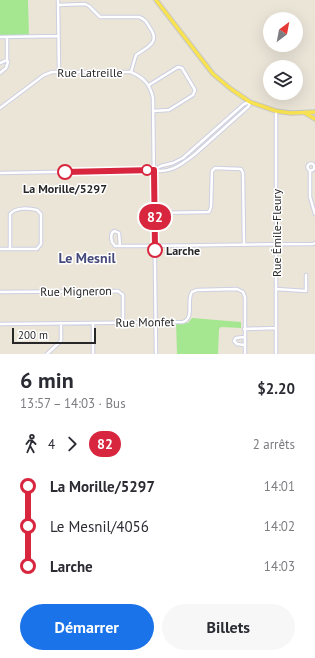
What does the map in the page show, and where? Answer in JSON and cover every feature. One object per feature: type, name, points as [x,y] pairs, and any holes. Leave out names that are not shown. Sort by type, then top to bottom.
[{"type":"main road","points":[[156,0],[213,74],[231,90],[250,102],[276,111],[304,113],[315,112]]},
{"type":"main road","points":[[304,113],[315,119]]},
{"type":"street","points":[[58,0],[59,72]]},
{"type":"street","points":[[58,5],[85,4],[100,17],[139,17],[144,20],[153,34],[153,41],[136,55],[131,72]]},
{"type":"street","points":[[0,37],[58,36]]},
{"type":"street","points":[[0,73],[6,68],[8,62],[6,60],[7,37]]},
{"type":"street","points":[[0,63],[6,60]]},
{"type":"street","points":[[153,111],[169,110],[193,95],[195,90],[182,68],[178,67],[149,85],[153,98],[153,111],[154,170],[154,213],[156,322],[156,354]]},
{"type":"street","name":"Rue Latreille","points":[[0,108],[44,75],[59,72],[131,72],[139,75],[149,85]]},
{"type":"street","points":[[154,170],[161,166],[178,161],[244,104],[250,102]]},
{"type":"street","points":[[0,172],[154,170],[161,172],[174,168],[185,162],[249,106],[250,102]]},
{"type":"street","name":"Rue Émile-Fleury","points":[[276,111],[276,354]]},
{"type":"street","points":[[154,213],[209,212],[211,207],[212,170],[215,168],[239,168],[243,173],[244,245]]},
{"type":"street","points":[[310,171],[310,197],[315,214]]},
{"type":"street","points":[[0,249],[10,249],[37,249],[40,246],[41,214],[37,210],[16,210],[10,214],[10,249]]},
{"type":"street","points":[[120,246],[120,233],[115,231],[112,233],[112,242],[115,246],[120,246],[155,246],[244,245],[315,243]]},
{"type":"street","points":[[276,289],[306,291],[306,275]]},
{"type":"street","name":"Rue Monfet","points":[[0,324],[186,321],[189,316],[189,296],[194,290],[237,289],[243,292],[245,297],[244,329]]},
{"type":"street","name":"Rue Migneron","points":[[0,292],[118,290],[122,295],[123,322]]},
{"type":"street","points":[[47,354],[61,341],[61,323]]},
{"type":"street","points":[[93,323],[93,354]]},
{"type":"street","points":[[245,354],[244,329],[276,328]]},
{"type":"street","points":[[244,337],[238,337],[234,341],[237,344],[244,344]]},
{"type":"green space","points":[[0,0],[28,0],[29,37],[0,37]]},
{"type":"green space","points":[[192,318],[241,322],[241,328],[221,327],[219,329],[218,354],[177,354],[176,322],[188,323]]},
{"type":"bus line","name":"82","points":[[65,172],[154,170],[155,250]]},
{"type":"place","name":"La Morille/5297","points":[[65,172]]},
{"type":"place","name":"Larche","points":[[155,250]]},
{"type":"district","name":"Le Mesnil","points":[[87,258]]}]
